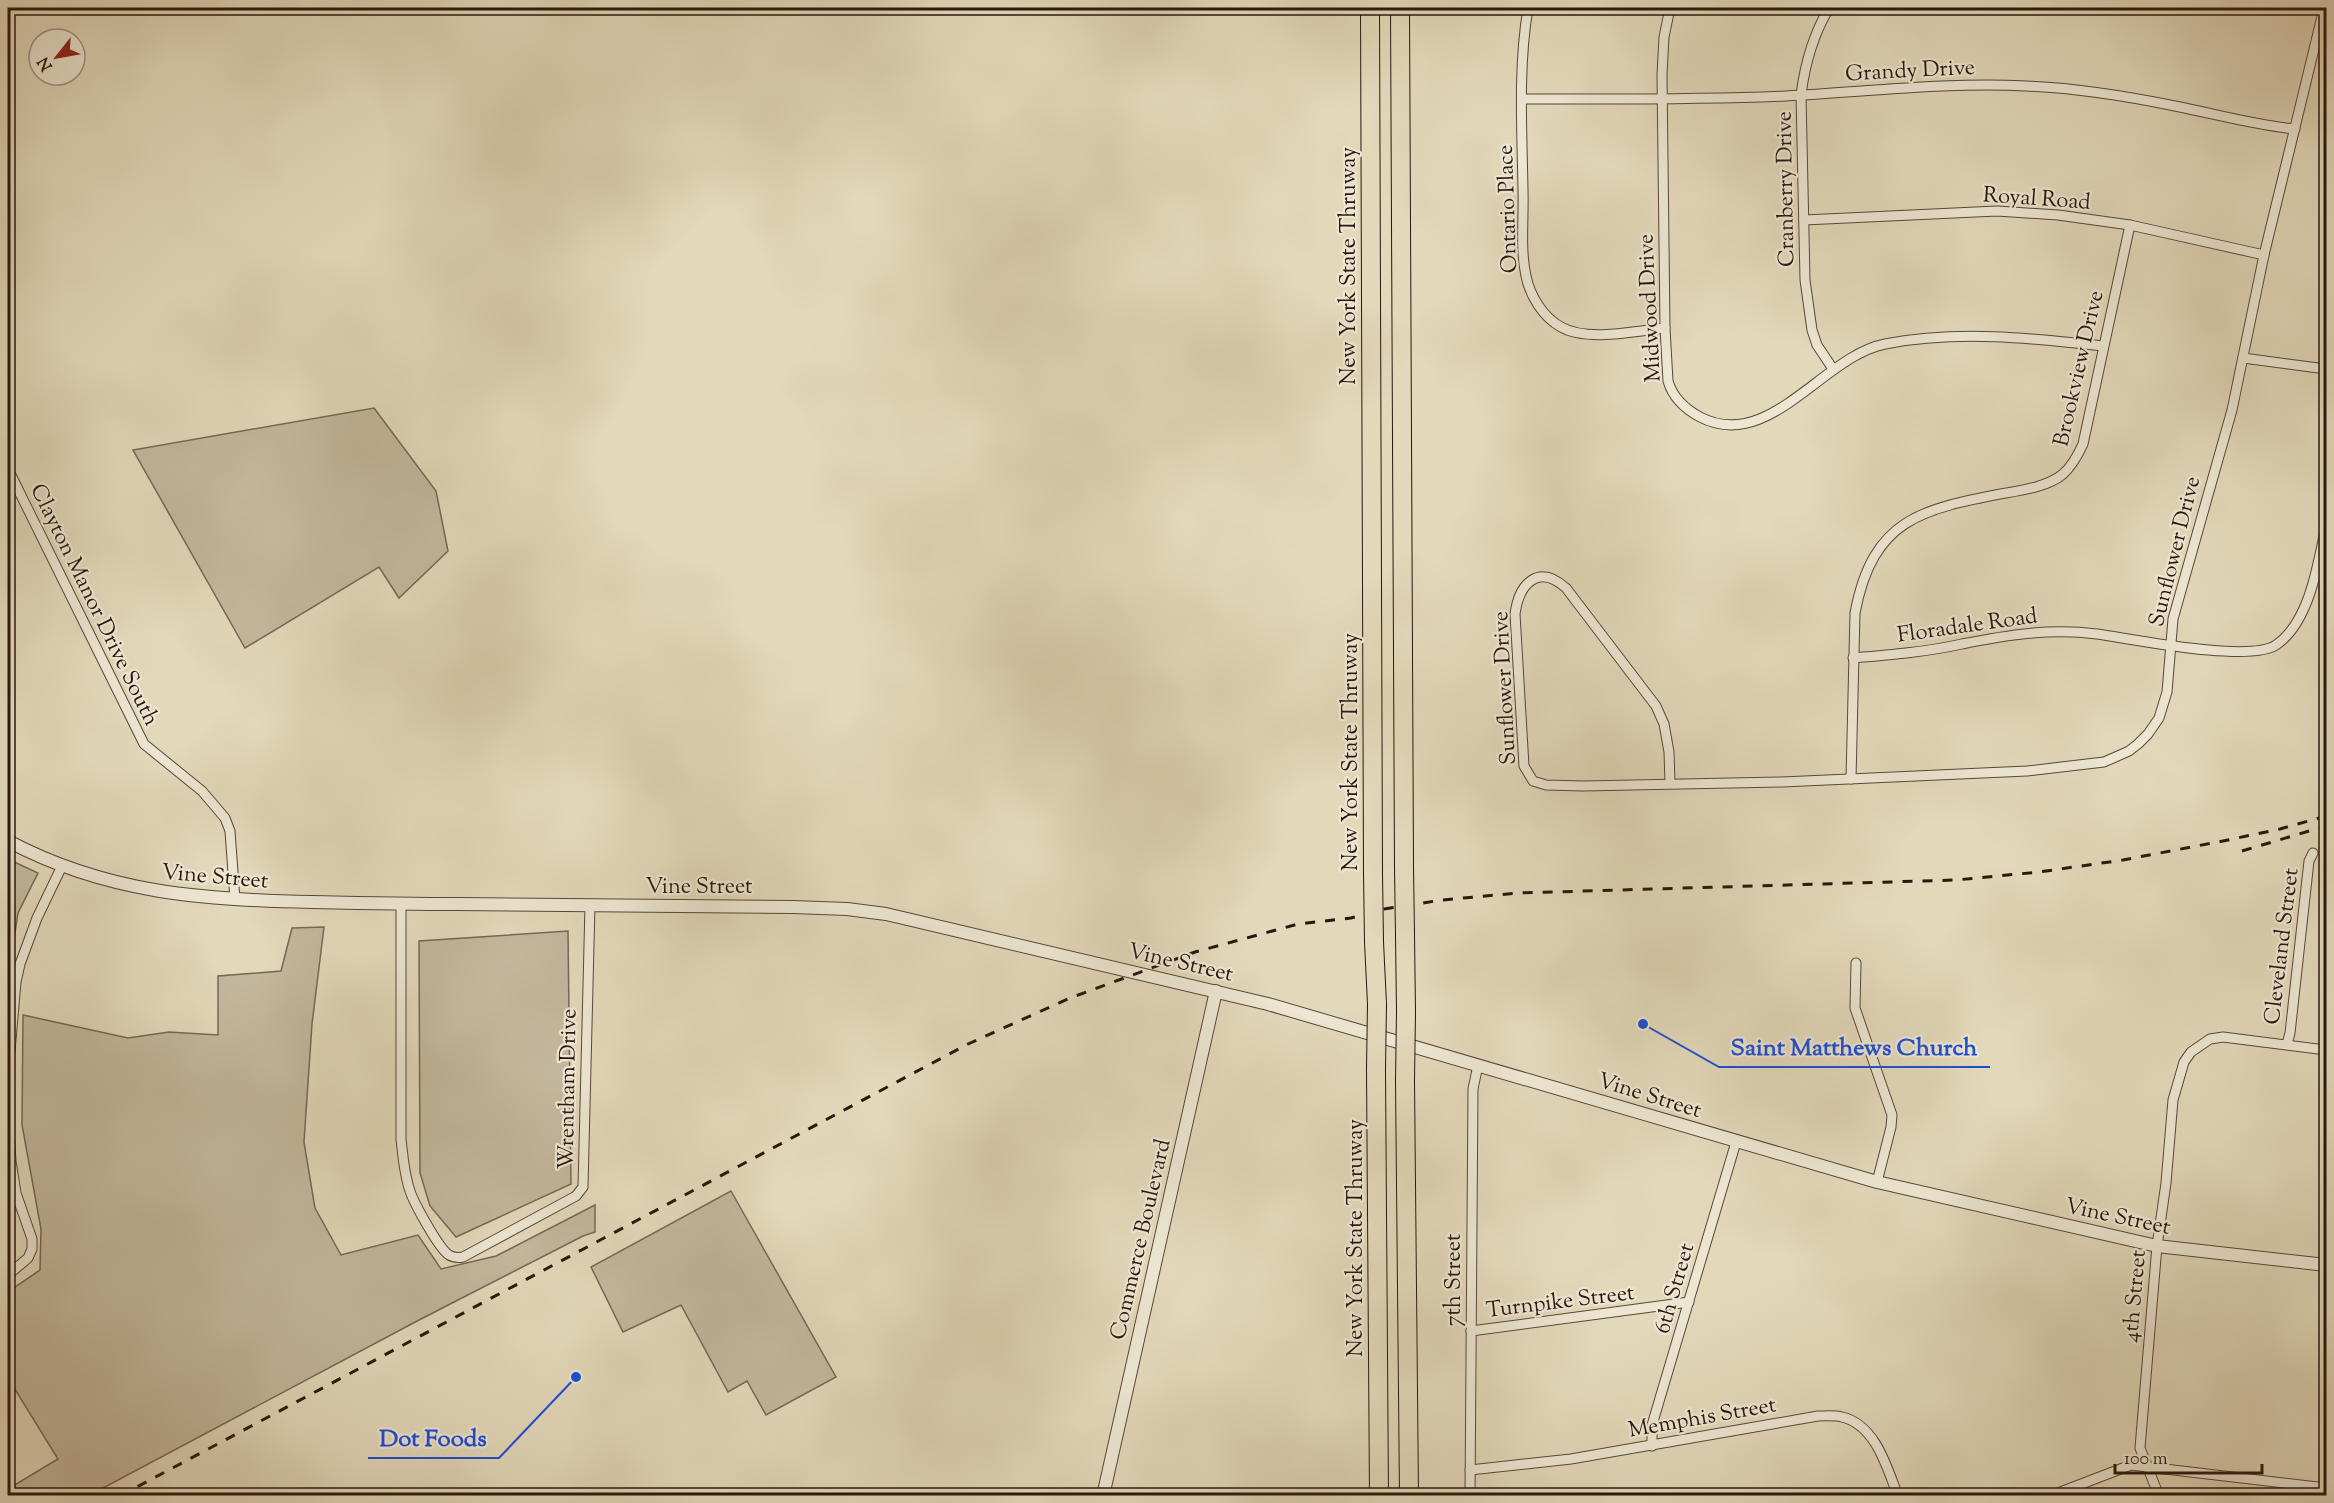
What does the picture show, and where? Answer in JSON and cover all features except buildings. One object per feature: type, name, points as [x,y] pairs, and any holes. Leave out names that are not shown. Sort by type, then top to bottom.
[{"type":"highway","name":"New York State Thruway","points":[[1370,8],[1379,1496]]},
{"type":"highway","points":[[1400,8],[1409,1496]]},
{"type":"street","name":"Ontario Place","points":[[1528,8],[1522,46],[1522,99],[1525,269],[1530,290],[1544,313],[1562,327],[1579,333],[1616,334],[1665,328]]},
{"type":"street","name":"Midwood Drive","points":[[1670,8],[1664,37],[1662,75],[1665,328],[1670,388],[1677,399],[1692,413],[1709,421],[1731,425],[1756,421],[1781,408],[1833,369],[1859,353],[1882,344],[1908,340],[1984,336],[2103,346]]},
{"type":"street","name":"Cranberry Drive","points":[[1829,8],[1814,36],[1804,66],[1801,95],[1805,280],[1812,330],[1817,345],[1833,369]]},
{"type":"street","name":"Sunflower Drive","points":[[1670,783],[1669,752],[1664,724],[1656,706],[1566,588],[1557,580],[1549,577],[1532,580],[1522,589],[1517,600],[1515,614],[1521,738],[1526,772],[1533,781],[1583,786],[1851,780],[2047,769],[2104,762],[2129,751],[2148,734],[2159,718],[2167,692],[2173,619],[2232,410],[2264,255],[2295,129],[2320,8]]},
{"type":"street","name":"Grandy Drive","points":[[1522,99],[1663,99],[1801,95],[1980,84],[2110,94],[2176,106],[2257,126],[2295,129]]},
{"type":"street","name":"Royal Road","points":[[1804,220],[1997,211],[2058,215],[2130,225],[2264,255]]},
{"type":"street","name":"Brookview Drive","points":[[1851,780],[1855,613],[1861,586],[1870,563],[1883,543],[1896,531],[1925,512],[1954,503],[2041,485],[2061,476],[2074,462],[2084,444],[2130,225]]},
{"type":"street","points":[[2243,358],[2326,369]]},
{"type":"street","name":"Clayton Manor Drive South","points":[[8,469],[144,744],[202,791],[225,818],[230,831],[235,900]]},
{"type":"street","name":"Floradale Road","points":[[1853,658],[1914,652],[2029,632],[2080,632],[2192,649],[2263,651],[2283,640],[2295,626],[2305,606],[2316,572],[2326,526]]},
{"type":"street","name":"Vine Street","points":[[8,841],[62,866],[109,882],[144,889],[235,900],[401,904],[794,907],[847,909],[886,914],[1268,1004],[1877,1182],[2157,1246],[2326,1265]]},
{"type":"street","name":"Cleveland Street","points":[[2287,1044],[2309,861],[2313,853]]},
{"type":"street","points":[[8,1275],[28,1258],[32,1249],[32,1239],[16,1193],[11,1161],[8,1110],[9,1063],[16,982],[20,964],[37,918],[62,866]]},
{"type":"street","name":"Wrentham Drive","points":[[401,904],[401,1139],[405,1169],[413,1200],[443,1249],[451,1256],[458,1258],[576,1196],[583,1187],[590,905]]},
{"type":"street","points":[[1856,963],[1855,1008],[1892,1115],[1877,1182]]},
{"type":"street","name":"Commerce Boulevard","points":[[1103,1496],[1216,991]]},
{"type":"street","name":"4th Street","points":[[2158,1496],[2140,1448],[2157,1246],[2166,1183],[2173,1100],[2184,1062],[2191,1052],[2210,1039],[2223,1038],[2287,1044]]},
{"type":"street","points":[[2287,1044],[2326,1050]]},
{"type":"street","name":"7th Street","points":[[1470,1496],[1473,1089],[1478,1065]]},
{"type":"street","name":"6th Street","points":[[1652,1446],[1652,1425],[1736,1142]]},
{"type":"street","name":"Turnpike Street","points":[[1471,1331],[1689,1302]]},
{"type":"street","name":"Memphis Street","points":[[1470,1470],[1571,1459],[1818,1416],[1842,1417],[1856,1423],[1875,1442],[1898,1496]]},
{"type":"street","points":[[2050,1496],[2131,1465],[2326,1488]]},
{"type":"shaded area","points":[[374,408],[436,491],[448,551],[399,598],[379,567],[245,648],[133,450]]},
{"type":"shaded area","points":[[8,859],[38,873],[18,913],[8,979]]},
{"type":"shaded area","points":[[324,927],[312,1024],[304,1142],[315,1208],[341,1255],[418,1235],[441,1269],[496,1256],[595,1205],[595,1232],[419,1320],[90,1495],[8,1495],[8,1489],[58,1459],[8,1378],[8,1292],[40,1270],[41,1229],[22,1125],[23,1015],[128,1038],[169,1032],[218,1035],[218,976],[281,971],[292,928]]},
{"type":"shaded area","points":[[568,931],[571,1184],[456,1237],[430,1206],[420,1173],[419,941]]},
{"type":"shaded area","points":[[731,1191],[836,1377],[766,1415],[747,1381],[728,1392],[681,1305],[623,1332],[591,1267]]},
{"type":"railway","points":[[120,1496],[968,1044],[1070,998],[1195,952],[1298,924],[1351,918],[1384,909],[1442,900],[1518,893],[1956,880],[2039,872],[2123,860],[2280,829],[2326,816]]},
{"type":"railway","points":[[2242,851],[2326,826]]},
{"type":"place","name":"Saint Matthews Church","points":[[1643,1024]]},
{"type":"place","name":"Dot Foods","points":[[576,1377]]}]
